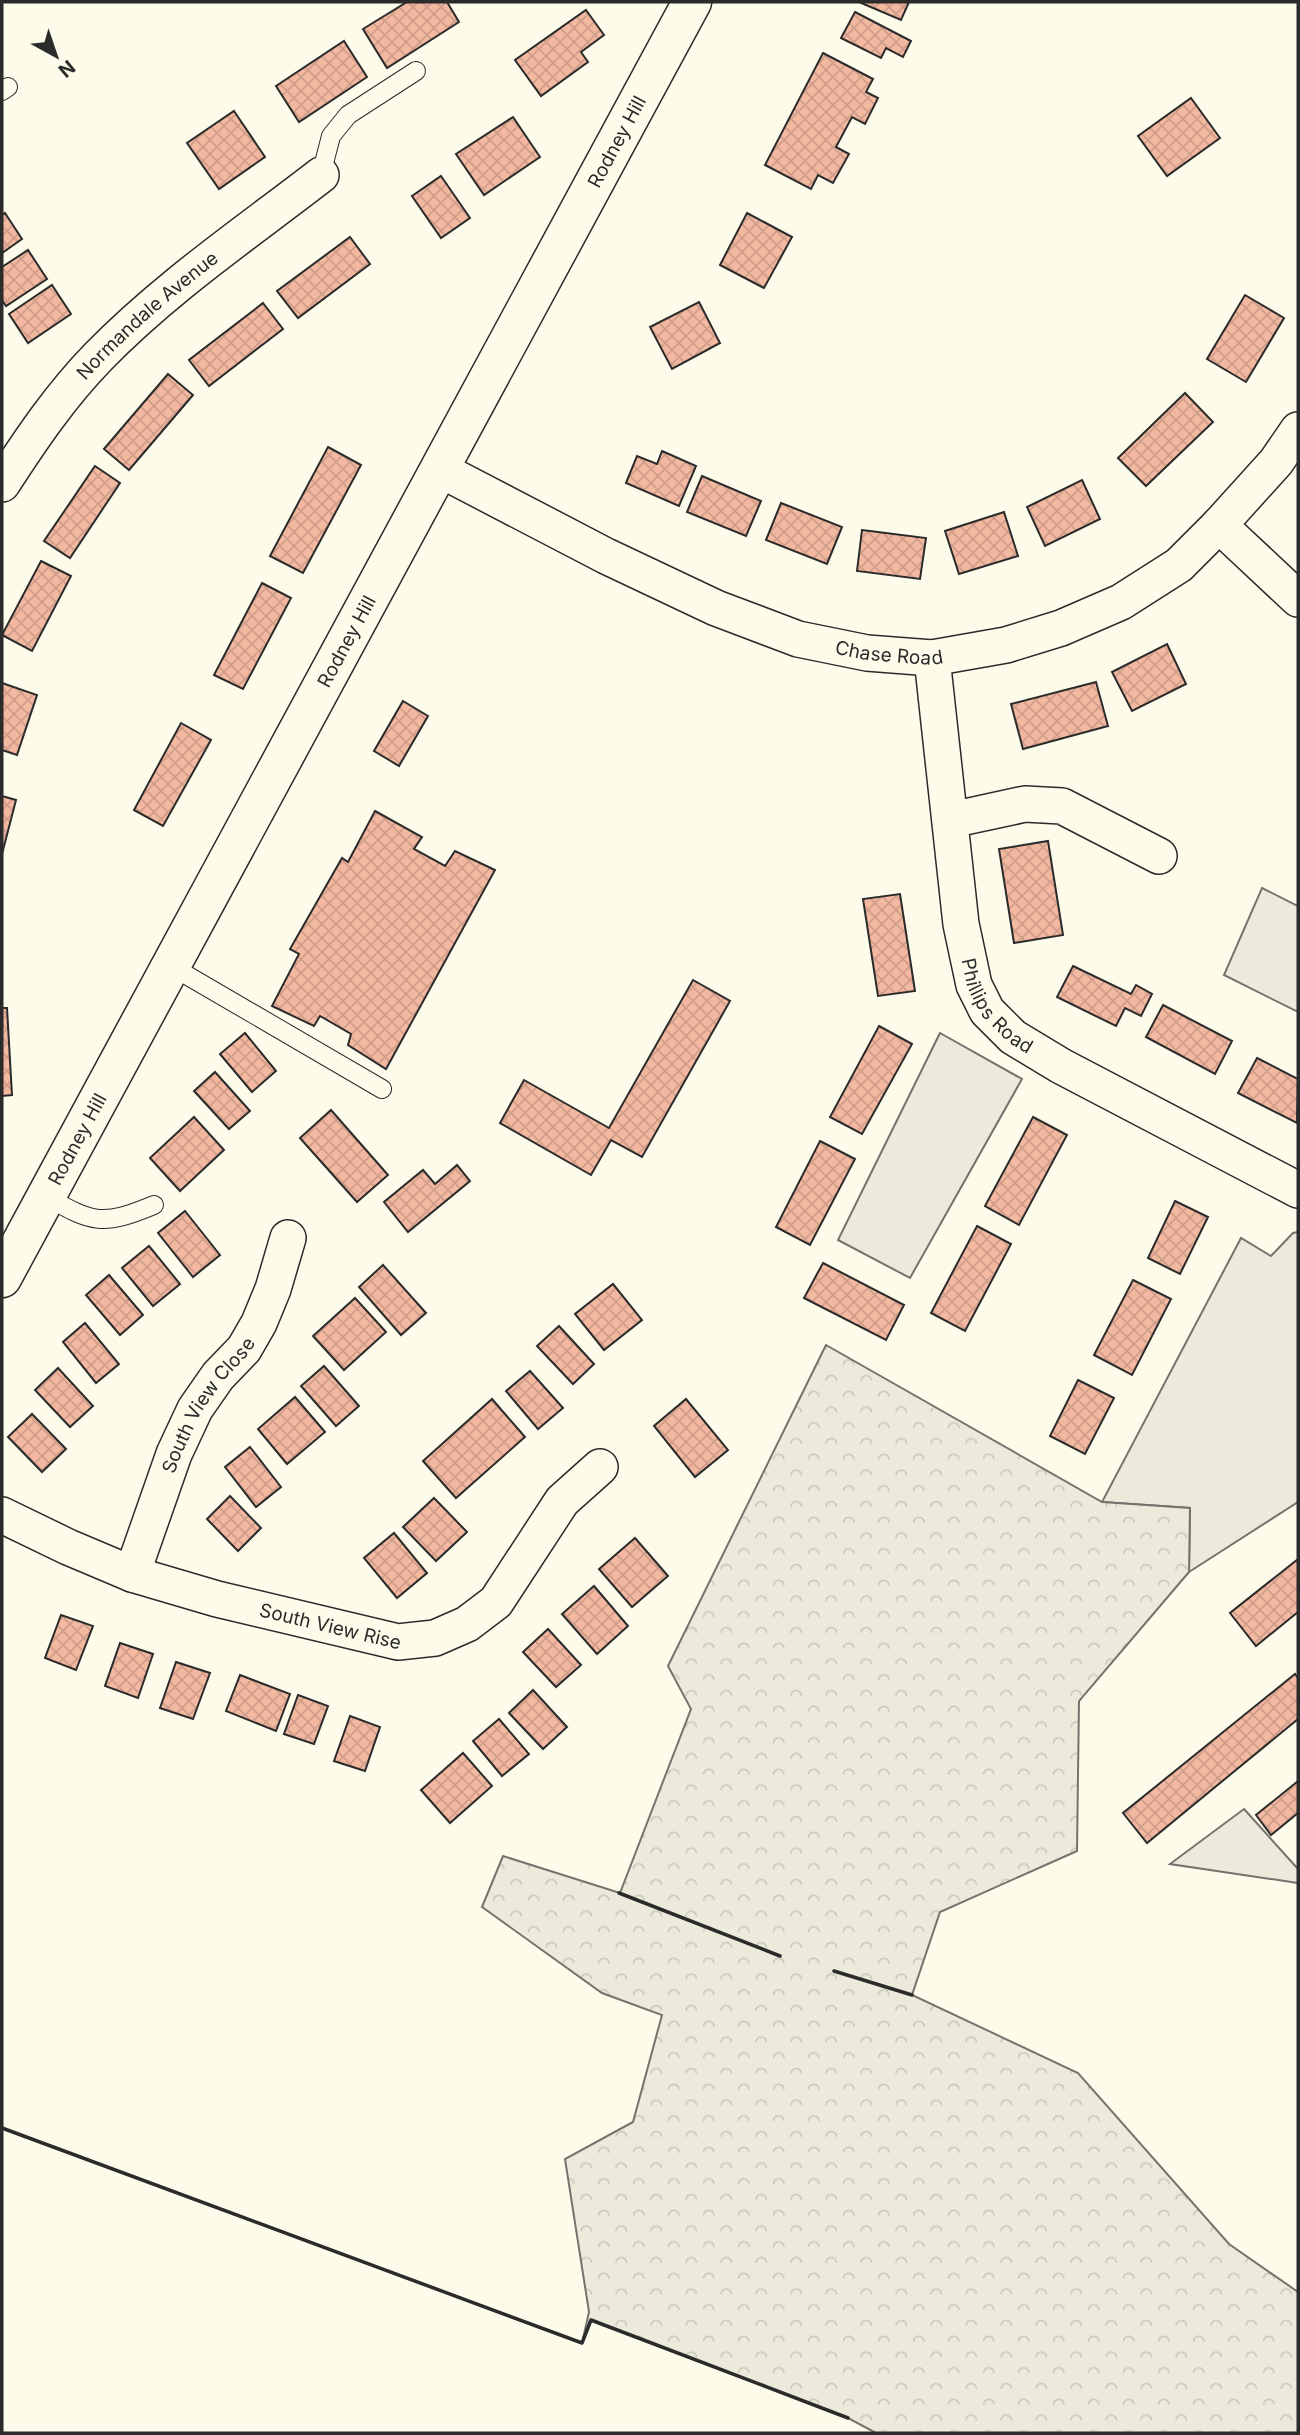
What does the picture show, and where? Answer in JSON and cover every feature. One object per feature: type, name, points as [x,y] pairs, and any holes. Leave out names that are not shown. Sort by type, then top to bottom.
[{"type":"street","name":"Rodney Hill","points":[[2,1278],[692,2]]},
{"type":"street","name":"Normandale Avenue","points":[[2,484],[57,404],[98,357],[152,306],[321,174]]},
{"type":"street","name":"Chase Road","points":[[439,469],[606,556],[716,608],[798,639],[867,653],[932,658],[1006,645],[1061,628],[1121,602],[1179,565],[1276,462],[1298,430]]},
{"type":"street","points":[[1219,525],[1298,599]]},
{"type":"street","name":"Phillips Road","points":[[932,658],[961,924],[974,985],[987,1011],[1013,1038],[1060,1066],[1298,1190]]},
{"type":"street","points":[[951,820],[1026,804],[1062,806],[1159,856]]},
{"type":"street","name":"South View Close","points":[[132,1574],[174,1454],[195,1409],[218,1376],[244,1349],[259,1324],[288,1238]]},
{"type":"street","name":"South View Rise","points":[[2,1515],[132,1574],[217,1600],[398,1642],[435,1638],[467,1624],[496,1602],[562,1502],[600,1467]]},
{"type":"lane","points":[[321,174],[331,136],[348,115],[416,71]]},
{"type":"lane","points":[[171,966],[383,1089]]},
{"type":"lane","points":[[46,1196],[77,1214],[97,1220],[122,1218],[154,1205]]},
{"type":"green space","points":[[1262,888],[1298,906],[1298,1012],[1224,975]]},
{"type":"green space","points":[[940,1033],[1022,1079],[910,1278],[838,1240]]},
{"type":"green space","points":[[1298,1232],[1298,1502],[1189,1572],[1190,1508],[1102,1502],[1241,1238],[1271,1256],[1293,1233]]},
{"type":"green space","points":[[826,1345],[1102,1502],[1190,1508],[1189,1572],[1079,1701],[1077,1851],[940,1912],[912,1995],[1078,2073],[1229,2244],[1298,2292],[1298,2433],[876,2433],[848,2418],[591,2320],[582,2343],[589,2312],[565,2159],[633,2122],[662,2015],[602,1993],[482,1907],[503,1856],[620,1893],[691,1709],[668,1666]]},
{"type":"green space","points":[[1244,1809],[1298,1869],[1298,1883],[1170,1864]]},
{"type":"building","points":[[407,2],[447,2],[459,22],[387,68],[363,29]]},
{"type":"building","points":[[859,2],[909,2],[901,20]]},
{"type":"building","points":[[586,10],[604,35],[581,52],[588,62],[541,96],[515,60]]},
{"type":"building","points":[[855,12],[911,41],[903,57],[886,48],[881,58],[841,38]]},
{"type":"building","points":[[344,41],[367,77],[299,122],[276,86]]},
{"type":"building","points":[[823,53],[873,79],[866,92],[878,98],[865,124],[852,117],[836,147],[849,154],[833,183],[818,175],[811,189],[765,165]]},
{"type":"building","points":[[1191,98],[1220,138],[1167,176],[1138,136]]},
{"type":"building","points":[[234,111],[265,157],[219,189],[187,143]]},
{"type":"building","points":[[513,117],[540,157],[484,195],[456,154]]},
{"type":"building","points":[[441,176],[470,218],[441,238],[412,196]]},
{"type":"building","points":[[5,213],[22,239],[2,253],[2,215]]},
{"type":"building","points":[[747,213],[792,237],[764,288],[720,265]]},
{"type":"building","points":[[350,237],[370,264],[298,318],[277,291]]},
{"type":"building","points":[[28,250],[47,279],[6,306],[2,300],[2,267]]},
{"type":"building","points":[[52,285],[71,314],[28,343],[9,314]]},
{"type":"building","points":[[1245,295],[1284,318],[1246,382],[1207,359]]},
{"type":"building","points":[[699,302],[720,343],[672,369],[650,327]]},
{"type":"building","points":[[263,303],[283,329],[209,386],[189,360]]},
{"type":"building","points":[[168,374],[193,395],[129,470],[104,449]]},
{"type":"building","points":[[1185,393],[1213,422],[1146,486],[1118,458]]},
{"type":"building","points":[[328,447],[361,465],[303,573],[270,556]]},
{"type":"building","points":[[662,451],[696,466],[679,506],[626,483],[637,456],[657,464]]},
{"type":"building","points":[[95,466],[120,483],[70,558],[44,541]]},
{"type":"building","points":[[702,476],[761,501],[746,536],[687,512]]},
{"type":"building","points":[[1082,480],[1100,519],[1045,546],[1027,507]]},
{"type":"building","points":[[781,503],[842,527],[827,564],[766,540]]},
{"type":"building","points":[[1004,512],[1018,556],[959,574],[945,531]]},
{"type":"building","points":[[862,530],[926,538],[920,579],[857,571]]},
{"type":"building","points":[[41,561],[71,576],[32,651],[2,635]]},
{"type":"building","points":[[262,583],[291,598],[243,689],[214,675]]},
{"type":"building","points":[[1167,644],[1186,684],[1132,711],[1112,672]]},
{"type":"building","points":[[1096,682],[1108,726],[1023,749],[1011,704]]},
{"type":"building","points":[[2,683],[37,695],[17,755],[2,750]]},
{"type":"building","points":[[403,701],[428,716],[399,766],[374,751]]},
{"type":"building","points":[[181,723],[211,740],[163,826],[134,810]]},
{"type":"building","points":[[2,796],[16,800],[2,854]]},
{"type":"building","points":[[375,811],[422,837],[414,849],[445,866],[455,851],[495,870],[386,1069],[348,1045],[351,1034],[320,1016],[314,1026],[272,1006],[299,954],[290,949],[342,858],[348,862]]},
{"type":"building","points":[[1048,841],[1063,935],[1014,943],[999,849]]},
{"type":"building","points":[[900,894],[915,991],[878,996],[863,899]]},
{"type":"building","points":[[1073,966],[1131,994],[1136,985],[1152,994],[1141,1016],[1125,1008],[1116,1026],[1057,997]]},
{"type":"building","points":[[693,980],[730,1001],[642,1157],[611,1140],[591,1175],[500,1123],[524,1080],[609,1128]]},
{"type":"building","points":[[1163,1005],[1232,1041],[1215,1074],[1146,1037]]},
{"type":"building","points":[[2,1008],[7,1008],[12,1095],[2,1096]]},
{"type":"building","points":[[879,1026],[912,1044],[862,1134],[830,1117]]},
{"type":"building","points":[[245,1033],[276,1071],[252,1092],[220,1054]]},
{"type":"building","points":[[1257,1058],[1298,1079],[1297,1123],[1238,1093]]},
{"type":"building","points":[[215,1072],[250,1111],[229,1129],[194,1091]]},
{"type":"building","points":[[331,1110],[388,1175],[357,1202],[300,1138]]},
{"type":"building","points":[[194,1117],[224,1150],[180,1191],[150,1158]]},
{"type":"building","points":[[1033,1117],[1067,1135],[1019,1225],[985,1206]]},
{"type":"building","points":[[820,1141],[855,1159],[810,1245],[776,1227]]},
{"type":"building","points":[[457,1165],[470,1181],[408,1232],[384,1202],[423,1170],[435,1184]]},
{"type":"building","points":[[1175,1201],[1208,1217],[1180,1274],[1148,1258]]},
{"type":"building","points":[[185,1211],[220,1255],[193,1277],[158,1233]]},
{"type":"building","points":[[977,1226],[1011,1244],[965,1331],[931,1313]]},
{"type":"building","points":[[149,1246],[180,1284],[153,1306],[122,1268]]},
{"type":"building","points":[[823,1263],[904,1305],[886,1340],[804,1298]]},
{"type":"building","points":[[383,1265],[426,1313],[401,1335],[359,1287]]},
{"type":"building","points":[[109,1275],[143,1315],[120,1335],[86,1295]]},
{"type":"building","points":[[1133,1280],[1171,1299],[1132,1375],[1094,1355]]},
{"type":"building","points":[[613,1284],[642,1320],[604,1350],[575,1314]]},
{"type":"building","points":[[355,1298],[386,1332],[344,1370],[313,1336]]},
{"type":"building","points":[[85,1323],[119,1364],[96,1383],[63,1342]]},
{"type":"building","points":[[559,1326],[594,1364],[573,1384],[537,1346]]},
{"type":"building","points":[[324,1366],[359,1406],[336,1426],[301,1386]]},
{"type":"building","points":[[58,1368],[93,1406],[70,1427],[35,1390]]},
{"type":"building","points":[[530,1371],[563,1408],[538,1429],[506,1391]]},
{"type":"building","points":[[1078,1380],[1114,1398],[1085,1454],[1050,1436]]},
{"type":"building","points":[[295,1397],[325,1432],[287,1464],[258,1429]]},
{"type":"building","points":[[492,1399],[525,1437],[456,1498],[423,1461]]},
{"type":"building","points":[[686,1399],[728,1450],[695,1477],[654,1426]]},
{"type":"building","points":[[32,1414],[66,1449],[42,1472],[8,1437]]},
{"type":"building","points":[[250,1447],[281,1487],[256,1507],[225,1467]]},
{"type":"building","points":[[230,1496],[261,1528],[238,1551],[207,1519]]},
{"type":"building","points":[[434,1498],[467,1532],[436,1561],[403,1527]]},
{"type":"building","points":[[394,1533],[427,1573],[397,1598],[364,1558]]},
{"type":"building","points":[[635,1538],[668,1576],[632,1607],[599,1569]]},
{"type":"building","points":[[1298,1559],[1298,1612],[1256,1646],[1230,1613]]},
{"type":"building","points":[[594,1586],[628,1626],[597,1654],[562,1614]]},
{"type":"building","points":[[61,1615],[93,1626],[76,1670],[45,1658]]},
{"type":"building","points":[[548,1629],[581,1665],[556,1687],[523,1652]]},
{"type":"building","points":[[120,1643],[153,1654],[138,1698],[105,1686]]},
{"type":"building","points":[[176,1662],[210,1673],[193,1719],[160,1708]]},
{"type":"building","points":[[1295,1674],[1298,1678],[1298,1719],[1147,1843],[1123,1813]]},
{"type":"building","points":[[240,1675],[290,1694],[276,1731],[226,1711]]},
{"type":"building","points":[[533,1690],[567,1727],[543,1749],[509,1713]]},
{"type":"building","points":[[298,1695],[328,1706],[314,1744],[284,1734]]},
{"type":"building","points":[[350,1716],[380,1727],[365,1771],[334,1761]]},
{"type":"building","points":[[499,1719],[529,1754],[502,1776],[473,1741]]},
{"type":"building","points":[[463,1753],[492,1786],[450,1823],[421,1790]]},
{"type":"building","points":[[1298,1781],[1298,1813],[1271,1835],[1256,1815]]},
{"type":"wall","points":[[619,1893],[780,1956]]},
{"type":"wall","points":[[834,1971],[912,1995]]},
{"type":"wall","points":[[2,2128],[582,2343],[591,2320],[848,2418]]}]
